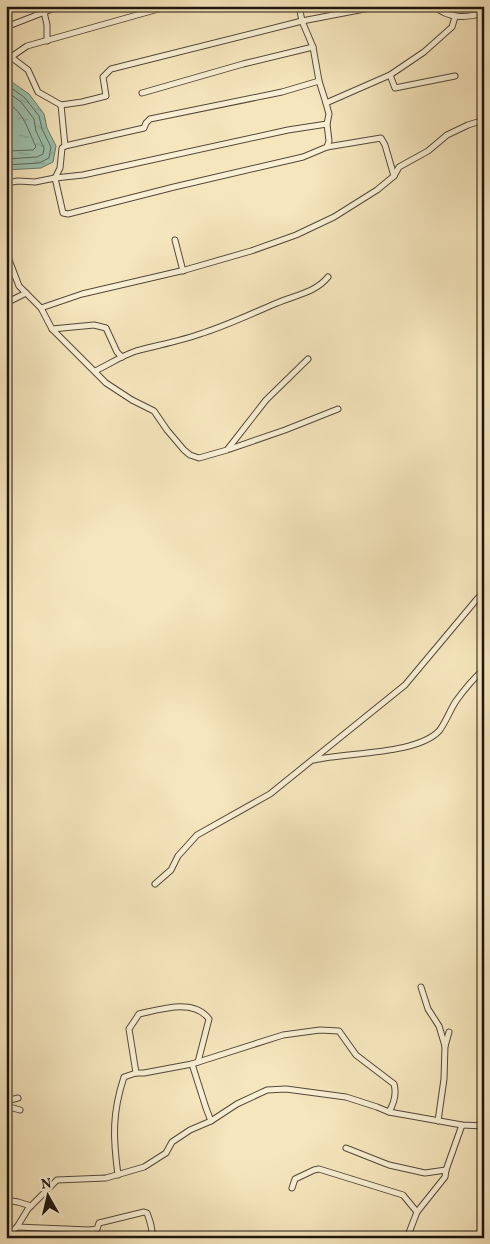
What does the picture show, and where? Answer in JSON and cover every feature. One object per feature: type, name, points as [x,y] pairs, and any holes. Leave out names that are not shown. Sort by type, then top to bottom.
[{"type":"street","points":[[6,27],[60,6]]},
{"type":"street","points":[[169,6],[27,46],[9,56],[28,70],[38,92],[61,105],[106,96],[103,76],[111,69],[302,21],[380,6]]},
{"type":"street","points":[[298,6],[313,47],[319,81],[329,114],[327,124],[329,141],[327,147]]},
{"type":"street","points":[[434,6],[455,17],[484,13]]},
{"type":"street","points":[[44,12],[47,25],[47,41]]},
{"type":"street","points":[[326,103],[390,75],[424,52],[452,27],[455,17]]},
{"type":"street","points":[[142,93],[243,64],[313,47]]},
{"type":"street","points":[[390,75],[395,88],[456,76]]},
{"type":"street","points":[[319,81],[282,92],[150,119],[144,128],[65,146],[62,148],[60,168],[55,178],[64,213],[68,214],[303,157],[327,147],[381,138],[385,144],[394,176]]},
{"type":"street","points":[[61,105],[65,146]]},
{"type":"street","points":[[41,308],[82,294],[183,271],[251,252],[296,235],[334,217],[377,190],[394,176],[398,167],[428,151],[447,135],[484,120]]},
{"type":"street","points":[[6,183],[18,180],[35,182],[82,175],[288,130],[327,124]]},
{"type":"street","points":[[174,240],[183,271]]},
{"type":"street","points":[[7,254],[19,286],[41,308],[52,329],[106,382],[132,400],[154,411],[177,443],[190,455],[200,458],[227,450],[338,409]]},
{"type":"street","points":[[95,371],[122,357],[203,333],[311,291],[323,284],[328,277]]},
{"type":"street","points":[[6,303],[26,294]]},
{"type":"street","points":[[52,329],[94,325],[106,328],[117,352],[122,357]]},
{"type":"street","points":[[211,457],[227,450],[266,400],[308,359]]},
{"type":"street","points":[[155,884],[171,870],[178,856],[198,835],[270,794],[405,685],[484,593]]},
{"type":"street","points":[[311,761],[330,756],[408,746],[431,738],[440,729],[456,701],[484,669]]},
{"type":"street","points":[[421,986],[428,1009],[439,1026],[445,1046]]},
{"type":"street","points":[[136,1073],[129,1029],[139,1014],[170,1007],[195,1008],[204,1012],[209,1019],[195,1062],[211,1122]]},
{"type":"street","points":[[118,1175],[113,1140],[117,1098],[124,1077],[195,1062],[283,1035],[320,1030],[339,1031],[356,1055],[379,1075],[394,1084],[394,1103],[389,1112]]},
{"type":"street","points":[[438,1121],[448,1032]]},
{"type":"street","points":[[6,1237],[17,1227],[31,1206],[57,1180],[106,1178],[144,1167],[166,1153],[172,1142],[184,1134],[211,1122],[238,1104],[267,1090],[286,1089],[346,1097],[389,1112],[462,1125],[484,1126]]},
{"type":"street","points":[[6,1101],[18,1098]]},
{"type":"street","points":[[6,1106],[20,1110]]},
{"type":"street","points":[[407,1238],[417,1212],[445,1177],[462,1125]]},
{"type":"street","points":[[346,1148],[389,1165],[425,1173],[446,1170]]},
{"type":"street","points":[[292,1188],[295,1180],[319,1169],[403,1195],[417,1212]]},
{"type":"street","points":[[6,1200],[31,1206]]},
{"type":"street","points":[[17,1227],[89,1230],[97,1229],[99,1224],[144,1212],[147,1213],[153,1231],[152,1238]]},
{"type":"water","points":[[6,78],[29,94],[44,114],[47,128],[56,146],[53,162],[41,168],[6,170]]}]
